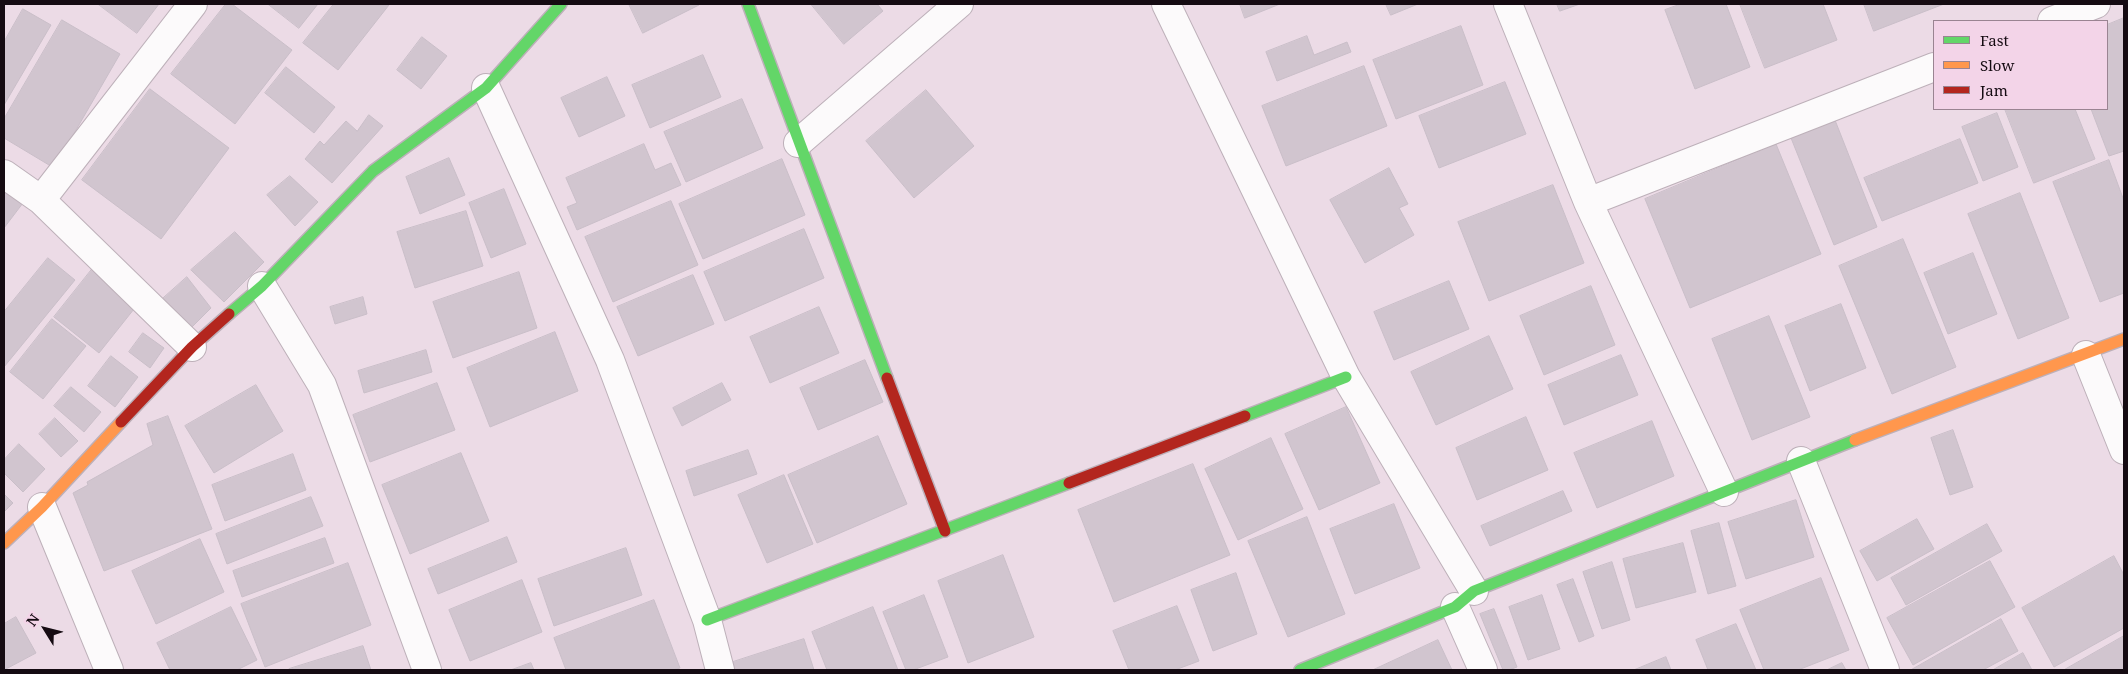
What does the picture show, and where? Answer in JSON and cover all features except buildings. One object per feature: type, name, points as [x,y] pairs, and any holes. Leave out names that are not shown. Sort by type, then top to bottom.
[{"type":"street","points":[[41,200],[193,4]]},
{"type":"street","points":[[4,543],[42,507],[192,347],[262,286],[373,171],[486,88],[561,4]]},
{"type":"street","points":[[748,4],[798,143],[946,531]]},
{"type":"street","points":[[798,143],[959,4]]},
{"type":"street","points":[[1166,4],[1346,377],[1464,599],[1483,670]]},
{"type":"street","points":[[1508,4],[1588,202],[1724,492]]},
{"type":"street","points":[[2055,20],[2096,4]]},
{"type":"street","points":[[1588,202],[1933,67]]},
{"type":"street","points":[[486,88],[610,360],[707,620],[720,670]]},
{"type":"street","points":[[4,174],[41,200],[192,347]]},
{"type":"street","points":[[262,286],[322,385],[427,670]]},
{"type":"street","points":[[1300,670],[1464,599],[1801,461],[2086,355],[2124,339]]},
{"type":"street","points":[[2086,355],[2124,450]]},
{"type":"street","points":[[707,620],[946,531],[1346,377]]},
{"type":"street","points":[[1801,461],[1885,670]]},
{"type":"street","points":[[42,507],[109,670]]},
{"type":"traffic: fast","points":[[229,314],[262,286],[373,171],[486,88],[561,4]]},
{"type":"traffic: fast","points":[[748,4],[887,378]]},
{"type":"traffic: fast","points":[[1245,416],[1346,377]]},
{"type":"traffic: fast","points":[[1300,670],[1455,607],[1474,591],[1855,440]]},
{"type":"traffic: fast","points":[[707,620],[1069,483]]},
{"type":"traffic: slow","points":[[1855,440],[2124,339]]},
{"type":"traffic: slow","points":[[4,543],[42,507],[121,422]]},
{"type":"traffic: jam","points":[[121,422],[192,347],[229,314]]},
{"type":"traffic: jam","points":[[887,378],[945,531]]},
{"type":"traffic: jam","points":[[1069,483],[1245,416]]}]
